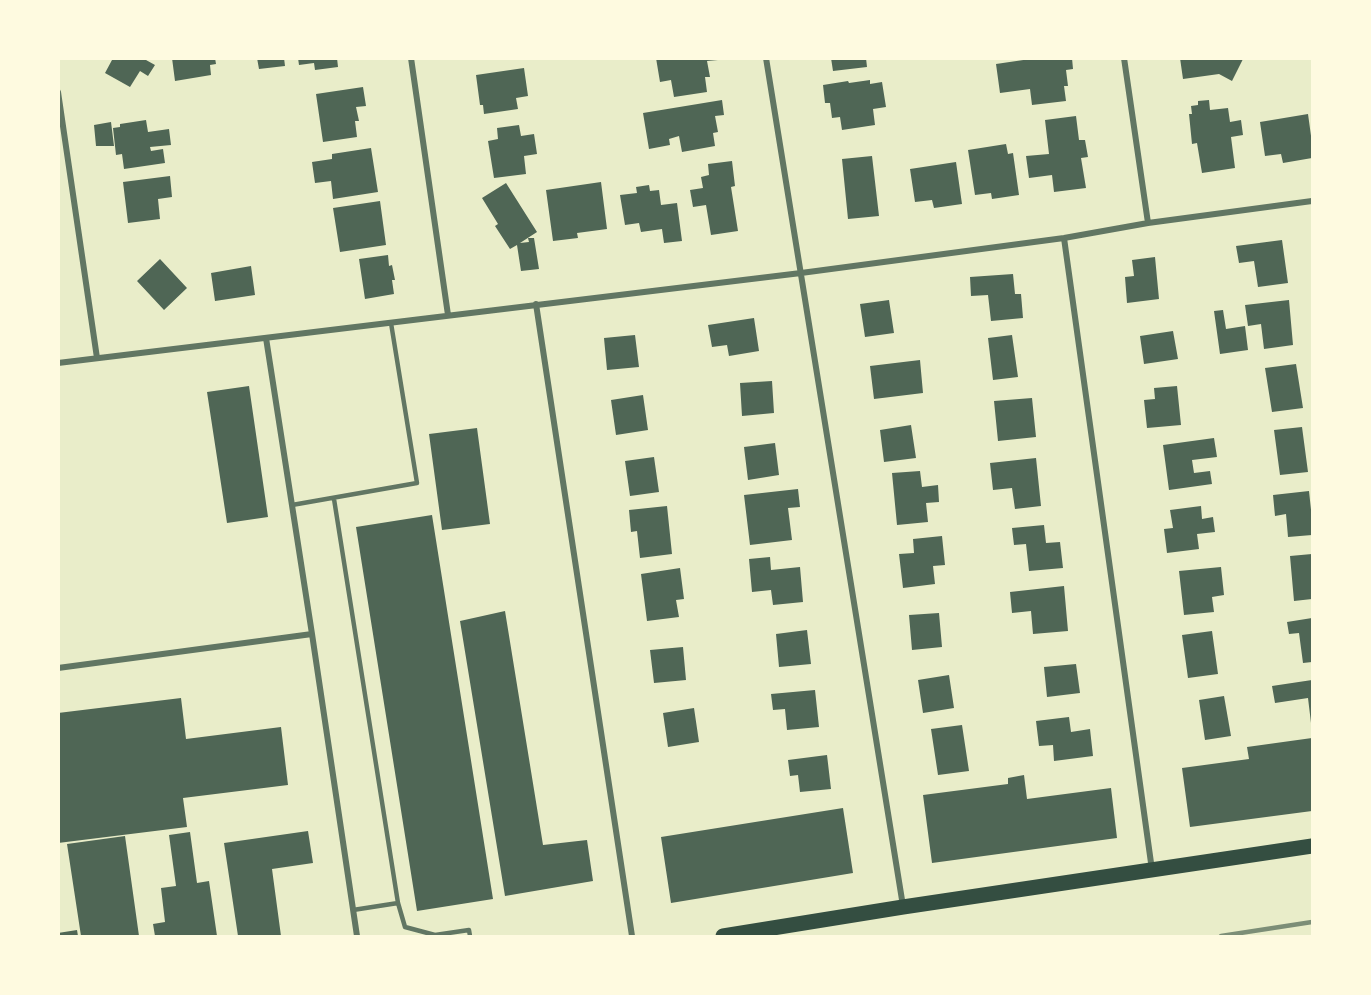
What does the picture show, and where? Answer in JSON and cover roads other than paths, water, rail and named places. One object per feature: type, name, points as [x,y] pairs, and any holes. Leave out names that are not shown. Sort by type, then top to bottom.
[{"type":"main road","points":[[723,936],[1312,846]]},
{"type":"street","points":[[411,58],[448,315]]},
{"type":"street","points":[[766,58],[903,907]]},
{"type":"street","points":[[1124,58],[1148,223]]},
{"type":"street","points":[[58,92],[97,358]]},
{"type":"street","points":[[58,363],[801,273],[1064,238],[1148,223],[1312,201]]},
{"type":"street","points":[[1064,238],[1152,870]]},
{"type":"street","points":[[536,304],[632,936]]},
{"type":"street","points":[[266,338],[357,936]]},
{"type":"street","points":[[58,668],[312,634]]},
{"type":"lane","points":[[292,505],[417,483],[391,323]]},
{"type":"lane","points":[[334,499],[398,903],[405,927],[435,935],[469,930],[470,936]]},
{"type":"lane","points":[[353,910],[398,903]]},
{"type":"railway","points":[[1221,936],[1312,922]]}]
